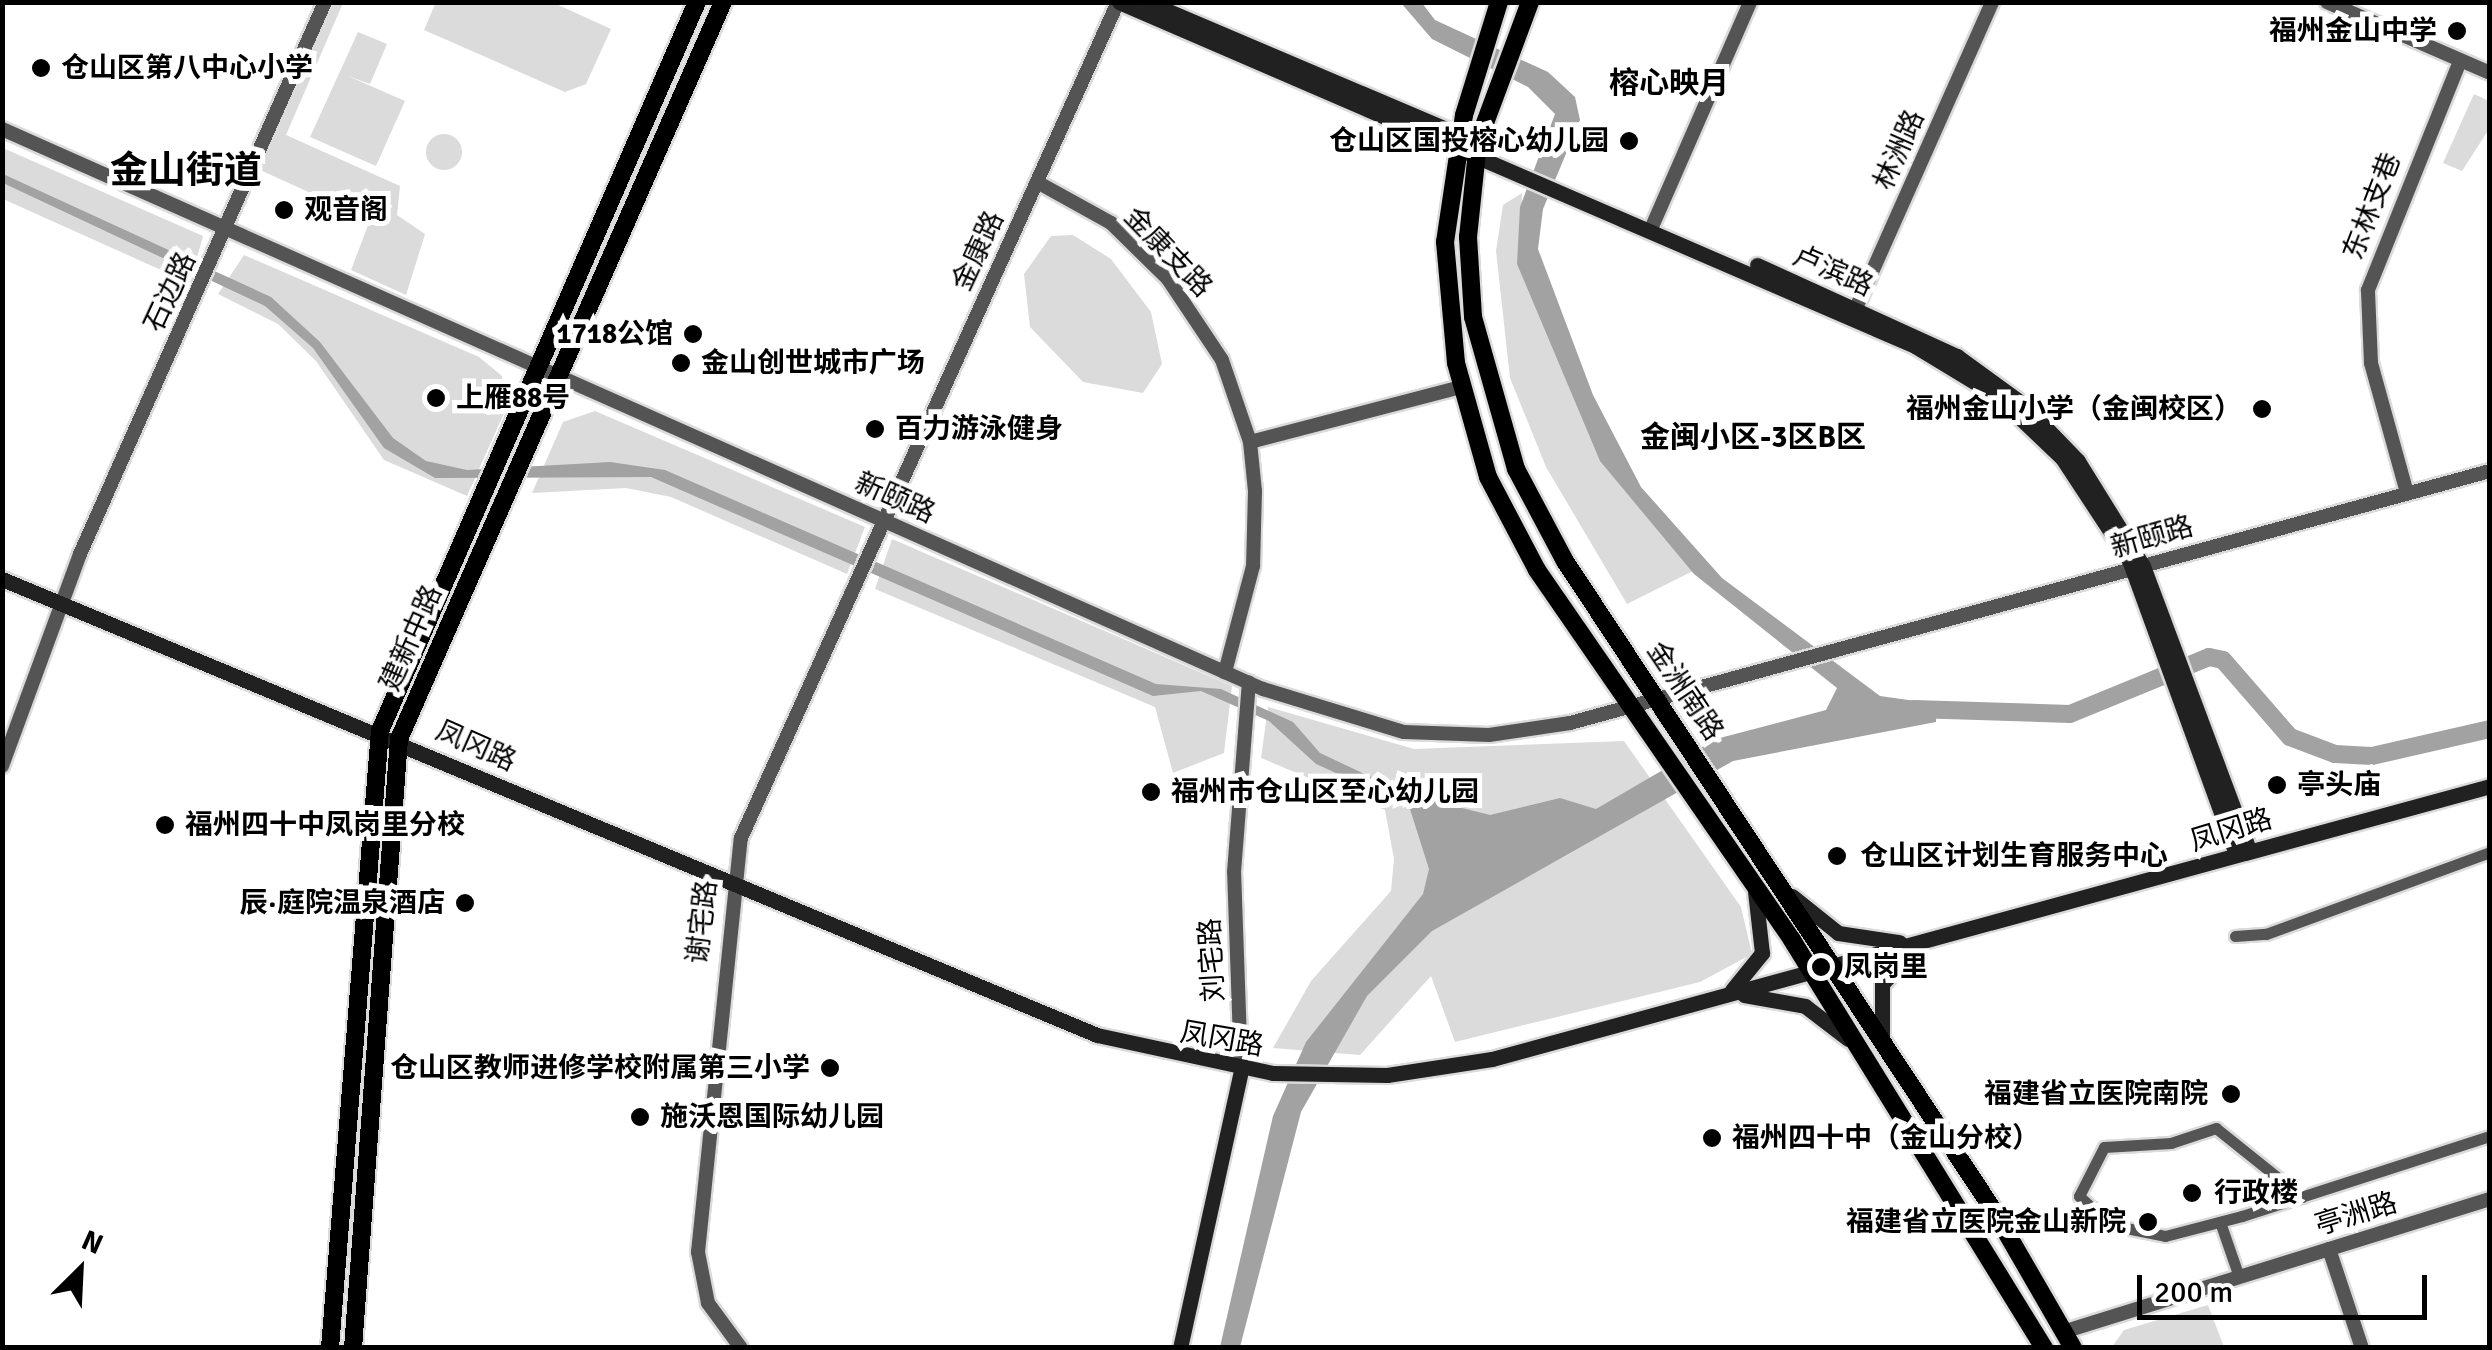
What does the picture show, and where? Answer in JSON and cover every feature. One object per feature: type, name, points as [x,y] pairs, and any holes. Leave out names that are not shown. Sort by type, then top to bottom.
[{"type":"main road","name":"建新中路","points":[[330,1348],[380,731],[484,482],[696,2]]},
{"type":"main road","name":"建新中路","points":[[352,1348],[399,739],[723,2]]},
{"type":"main road","points":[[1119,2],[1468,143]]},
{"type":"main road","points":[[1147,2],[1468,143]]},
{"type":"main road","name":"金洲南路","points":[[1499,2],[1477,64],[1446,268],[1462,387],[1507,516],[1628,706],[1755,892],[1822,969],[1884,1050],[2070,1339]]},
{"type":"main road","name":"金洲南路","points":[[1530,2],[1468,143],[1470,300],[1498,420],[1538,516],[1782,886],[1864,1056],[2044,1348]]},
{"type":"main road","name":"卢滨路","points":[[1468,143],[1957,356],[2038,417],[2096,483],[2138,567],[2243,852]]},
{"type":"main road","name":"凤冈路","points":[[2,579],[380,731],[731,884],[1109,1039],[1241,1070],[1287,1074],[1324,1076],[1492,1060],[2490,786]]},
{"type":"main road","points":[[1782,886],[1838,933],[1923,942]]},
{"type":"main road","points":[[1724,996],[1762,953],[1755,892]]},
{"type":"main road","points":[[1884,1050],[1882,984],[1923,942]]},
{"type":"main road","points":[[1724,996],[1806,1006],[1864,1056]]},
{"type":"main road","name":"刘宅路","points":[[1180,1348],[1241,1070]]},
{"type":"street","name":"石边路","points":[[2,766],[61,602],[325,2]]},
{"type":"street","name":"金康路","points":[[878,526],[1119,2]]},
{"type":"street","points":[[1652,225],[1750,2]]},
{"type":"street","name":"林洲路","points":[[1854,313],[1992,2]]},
{"type":"street","points":[[2327,2],[2490,73]]},
{"type":"street","name":"东林支巷","points":[[2407,493],[2368,351],[2368,290],[2460,60]]},
{"type":"street","name":"新颐路","points":[[2,130],[535,367],[878,526],[1353,723],[1439,735],[1548,728],[2490,471]]},
{"type":"street","name":"金康支路","points":[[1037,182],[1110,223],[1168,279],[1222,360],[1250,442],[1253,566],[1225,672]]},
{"type":"street","points":[[1250,442],[1462,387]]},
{"type":"street","name":"谢宅路","points":[[741,1348],[708,1302],[698,1252],[731,884],[740,838],[878,526]]},
{"type":"street","name":"刘宅路","points":[[1241,1070],[1234,872],[1249,682]]},
{"type":"street","points":[[2234,936],[2266,934],[2490,852]]},
{"type":"street","points":[[2302,1197],[2216,1128],[2171,1143],[2104,1147],[2080,1196],[2098,1217],[2134,1232],[2165,1236],[2302,1197],[2490,1136]]},
{"type":"street","name":"亭洲路","points":[[2070,1339],[2239,1276],[2490,1198]]},
{"type":"street","points":[[2220,1222],[2239,1276]]},
{"type":"street","points":[[2330,1249],[2362,1348]]},
{"type":"shaded area","points":[[436,2],[554,3],[611,29],[586,84],[565,92],[424,30]]},
{"type":"shaded area","points":[[333,3],[343,3],[286,135],[400,186],[397,215],[425,234],[406,295],[351,270],[370,220],[260,170]]},
{"type":"shaded area","points":[[1401,3],[1422,3],[1435,20],[1548,72],[1575,97],[1580,120],[1543,209],[1538,249],[1593,395],[1641,487],[1722,578],[1880,696],[1937,704],[1936,722],[1733,761],[1432,931],[1367,996],[1301,1112],[1240,1347],[1220,1347],[1273,1116],[1306,1042],[1423,894],[1429,869],[1409,806],[1316,764],[1269,721],[1201,691],[1153,696],[651,477],[435,478],[384,448],[313,348],[265,306],[3,183],[3,174],[271,297],[320,342],[393,438],[426,461],[467,470],[610,462],[665,470],[1156,684],[1221,689],[1293,722],[1320,753],[1407,794],[1490,815],[1560,798],[1596,809],[1716,739],[1826,710],[1837,688],[1694,574],[1600,461],[1517,264],[1520,207],[1555,114],[1528,87],[1432,39]]},
{"type":"shaded area","points":[[358,32],[387,44],[370,84],[348,76],[405,101],[376,166],[310,137]]},
{"type":"shaded area","points":[[2474,94],[2489,101],[2489,129],[2462,171],[2443,163]]},
{"type":"shaded area","points":[[444,134],[457,139],[462,152],[457,165],[444,170],[431,165],[426,152],[431,139]]},
{"type":"shaded area","points":[[3,148],[203,236],[190,283],[3,199]]},
{"type":"shaded area","points":[[1522,193],[1520,264],[1577,394],[1693,571],[1627,604],[1546,467],[1510,378],[1496,251],[1503,205]]},
{"type":"shaded area","points":[[1073,235],[1111,259],[1151,312],[1162,364],[1143,393],[1083,382],[1030,327],[1024,274],[1051,236]]},
{"type":"shaded area","points":[[244,255],[479,357],[502,376],[505,411],[467,496],[384,460],[316,361],[278,324],[218,294]]},
{"type":"shaded area","points":[[595,411],[865,527],[847,574],[671,497],[626,488],[532,493],[563,422]]},
{"type":"shaded area","points":[[892,539],[1232,686],[1224,753],[1173,773],[1155,707],[875,589]]},
{"type":"shaded area","points":[[1268,707],[1414,749],[1624,741],[1741,907],[1752,954],[1700,982],[1455,1042],[1431,976],[1360,1055],[1273,1048],[1311,981],[1391,891],[1394,859],[1385,810],[1261,758]]},
{"type":"shaded area","points":[[2208,1305],[2224,1347],[2112,1347],[2124,1330]]},
{"type":"waterway","points":[[1914,709],[2070,714],[2209,657],[2223,660],[2290,737],[2335,754],[2372,756],[2490,729]]},
{"type":"place","name":"福州金山中学","points":[[2457,31]]},
{"type":"place","name":"仓山区第八中心小学","points":[[41,68]]},
{"type":"place","name":"仓山区国投榕心幼儿园","points":[[1629,141]]},
{"type":"place","name":"观音阁","points":[[284,210]]},
{"type":"place","name":"1718公馆","points":[[693,334]]},
{"type":"place","name":"金山创世城市广场","points":[[681,363]]},
{"type":"place","name":"上雁88号","points":[[436,398]]},
{"type":"place","name":"福州金山小学（金闽校区）","points":[[2262,409]]},
{"type":"place","name":"百力游泳健身","points":[[875,429]]},
{"type":"place","name":"亭头庙","points":[[2277,785]]},
{"type":"place","name":"福州市仓山区至心幼儿园","points":[[1151,792]]},
{"type":"place","name":"福州四十中凤岗里分校","points":[[165,825]]},
{"type":"place","name":"仓山区计划生育服务中心","points":[[1837,856]]},
{"type":"place","name":"辰·庭院温泉酒店","points":[[465,903]]},
{"type":"place","name":"凤岗里","points":[[1821,967]]},
{"type":"place","name":"仓山区教师进修学校附属第三小学","points":[[830,1068]]},
{"type":"place","name":"福建省立医院南院","points":[[2231,1094]]},
{"type":"place","name":"施沃恩国际幼儿园","points":[[640,1117]]},
{"type":"place","name":"福州四十中（金山分校）","points":[[1712,1138]]},
{"type":"place","name":"行政楼","points":[[2192,1193]]},
{"type":"place","name":"福建省立医院金山新院","points":[[2148,1222]]},
{"type":"district","name":"榕心映月","points":[[1669,84]]},
{"type":"district","name":"金山街道","points":[[186,171]]},
{"type":"district","name":"金闽小区-3区B区","points":[[1753,438]]}]
